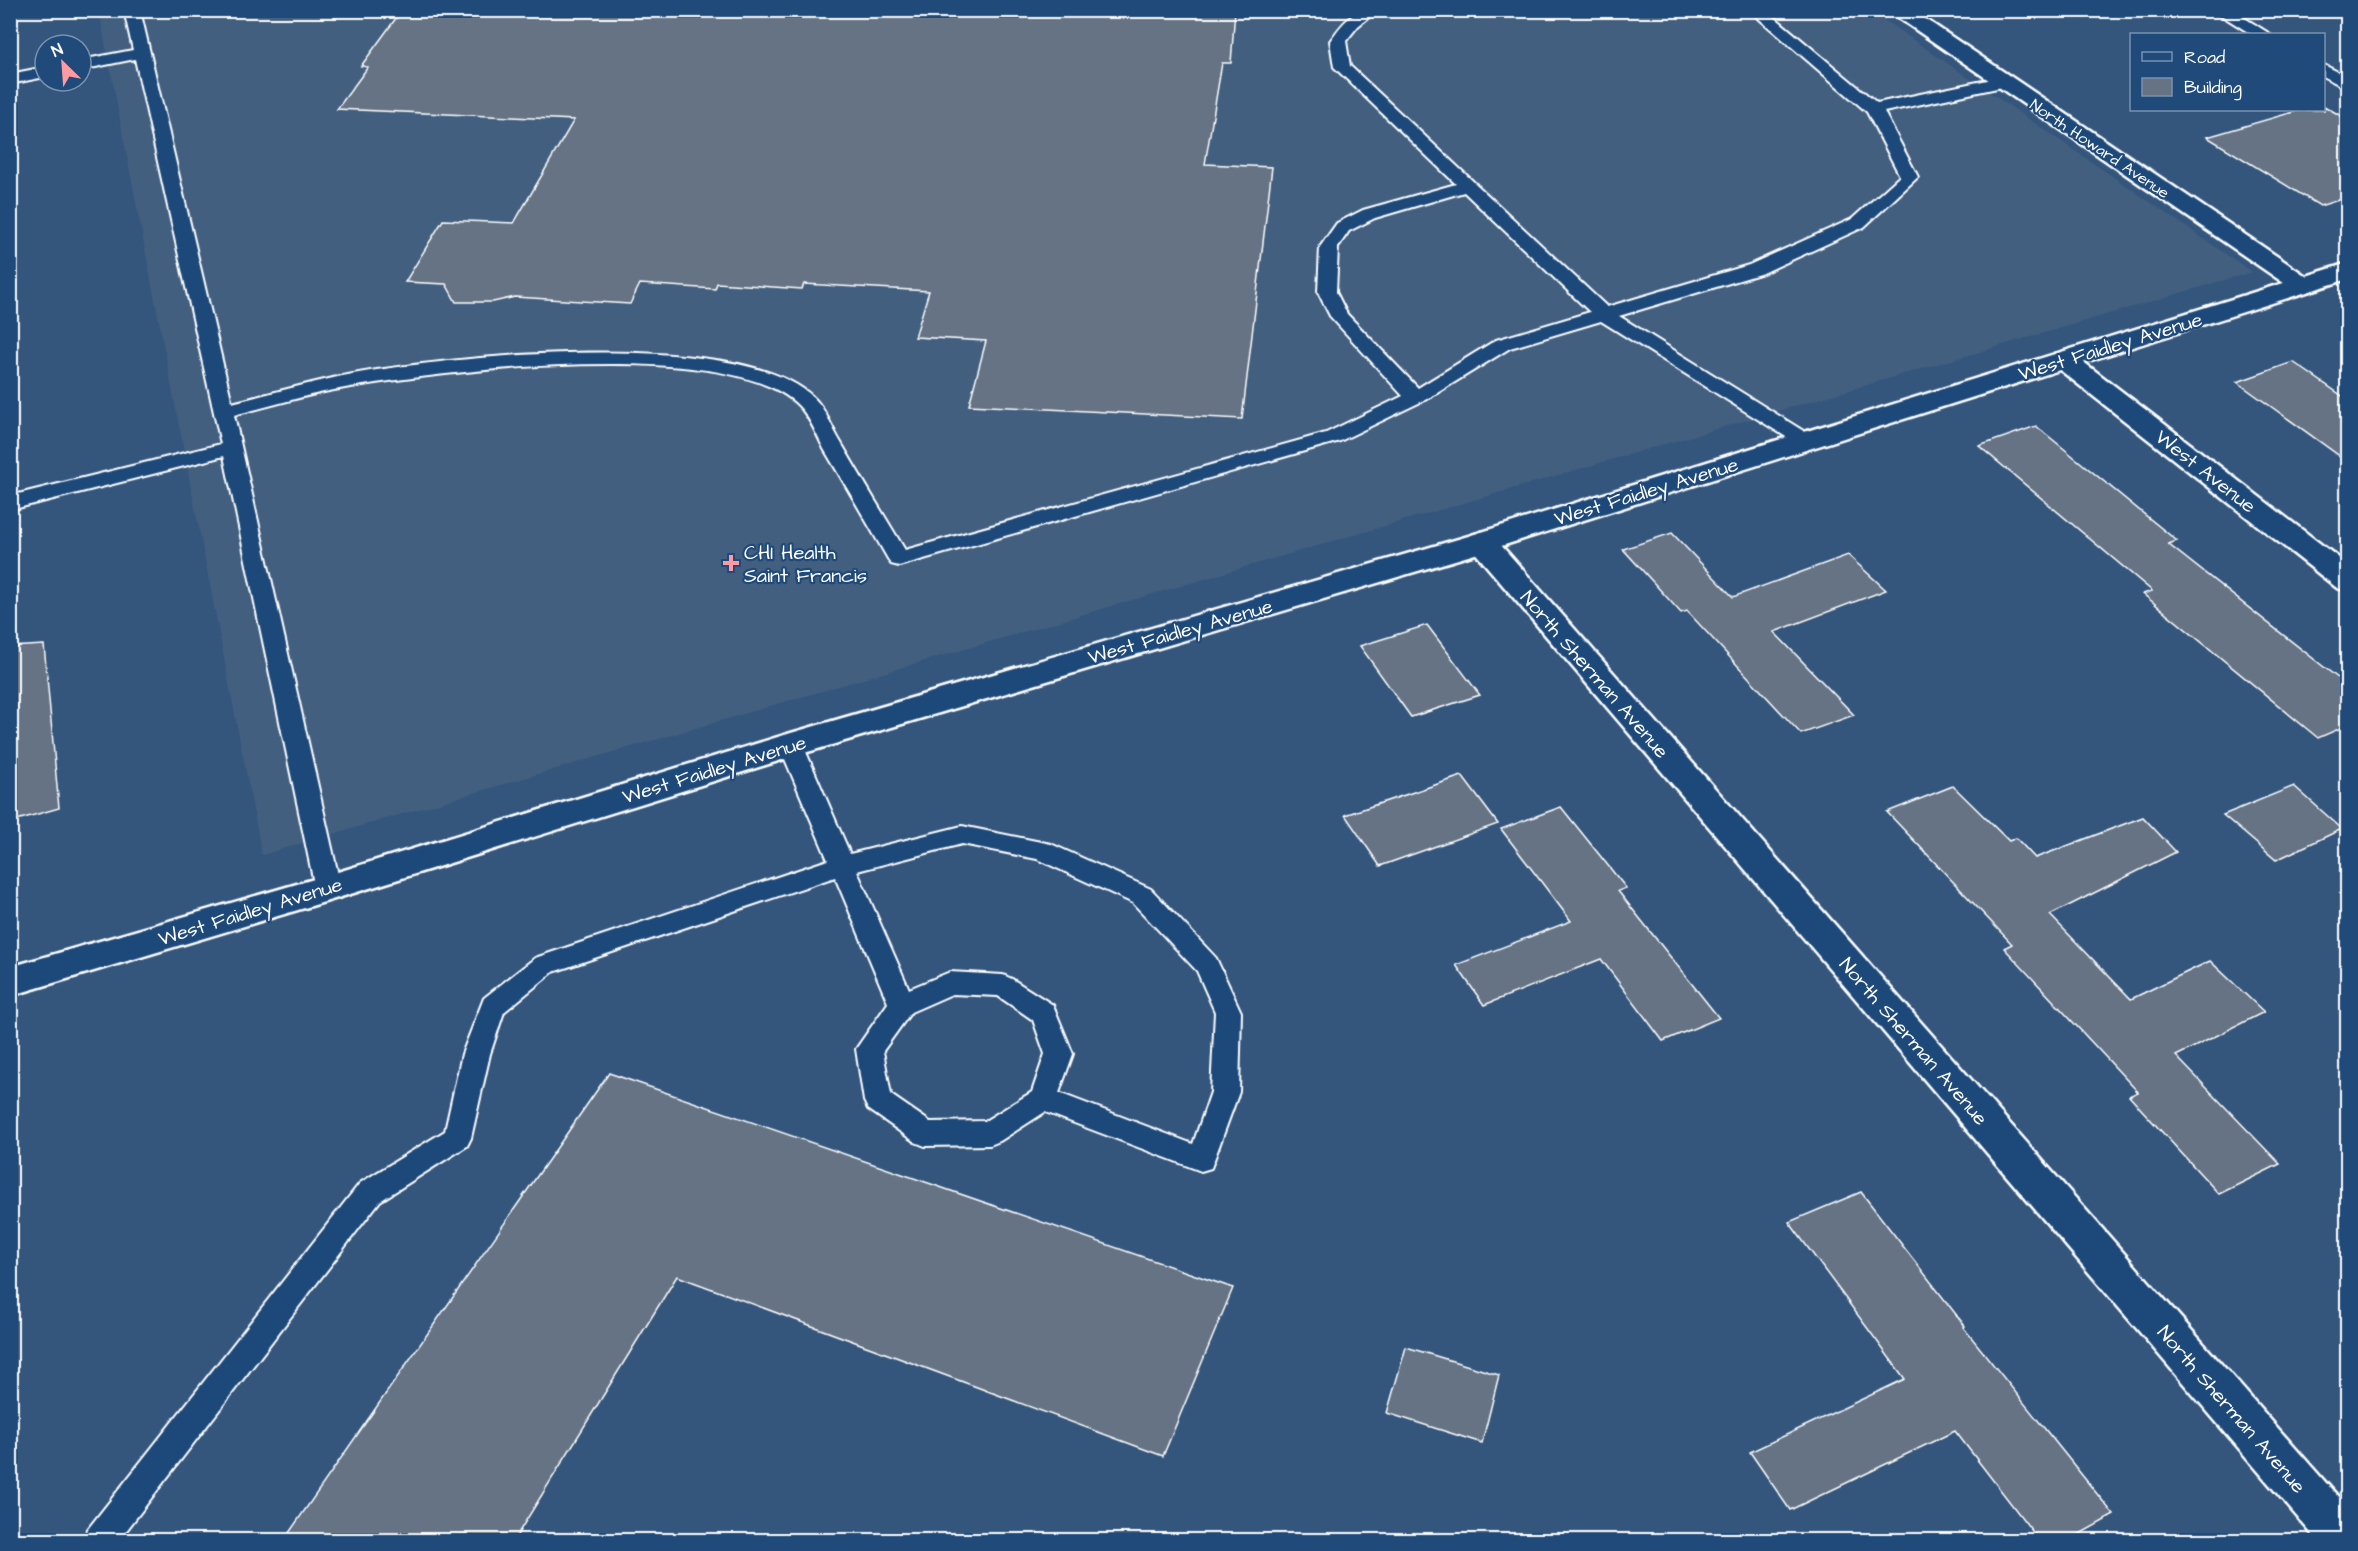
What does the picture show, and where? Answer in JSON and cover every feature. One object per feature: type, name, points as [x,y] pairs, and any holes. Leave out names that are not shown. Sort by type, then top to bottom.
[{"type":"street","name":"North Howard Avenue","points":[[1897,10],[2303,285]]},
{"type":"street","name":"West Faidley Avenue","points":[[10,982],[328,888],[791,745],[1482,542],[2348,271]]},
{"type":"street","name":"West Avenue","points":[[2064,360],[2348,581]]},
{"type":"street","name":"North Sherman Avenue","points":[[1482,542],[2346,1540]]},
{"type":"lane","points":[[132,10],[224,411],[328,888]]},
{"type":"lane","points":[[1371,10],[1352,23],[1338,41],[1342,67],[1602,313],[1806,441]]},
{"type":"lane","points":[[224,411],[343,382],[480,363],[537,359],[621,358],[693,363],[742,371],[776,381],[807,402],[898,559],[1333,437],[1414,397],[1503,344],[1756,269],[1858,224],[1909,177],[1874,110],[1756,10]]},
{"type":"lane","points":[[2220,10],[2260,33]]},
{"type":"lane","points":[[93,63],[142,53]]},
{"type":"lane","points":[[2325,71],[2348,84]]},
{"type":"lane","points":[[10,79],[33,74]]},
{"type":"lane","points":[[1874,110],[2002,82]]},
{"type":"lane","points":[[1414,397],[1339,316],[1327,292],[1329,247],[1343,227],[1369,214],[1468,186]]},
{"type":"lane","points":[[10,503],[232,448]]},
{"type":"lane","points":[[791,745],[902,1004]]},
{"type":"lane","points":[[99,1540],[370,1192],[457,1138],[476,1054],[493,1006],[544,965],[842,865],[962,835],[1042,851],[1142,896],[1207,965],[1228,1012],[1225,1092],[1201,1159],[1043,1099]]},
{"type":"lane","points":[[950,983],[1003,986],[1044,1012],[1059,1054],[1043,1099],[990,1133],[925,1134],[878,1101],[869,1049],[902,1004],[950,983]]},
{"type":"shaded area","name":"CHI Health Saint Francis","points":[[99,11],[1871,11],[2252,272],[262,855]]},
{"type":"building","points":[[402,10],[1235,10],[1231,63],[1222,63],[1205,164],[1272,167],[1242,419],[969,405],[986,341],[915,337],[929,291],[804,284],[802,289],[717,283],[715,289],[640,284],[630,304],[515,297],[493,302],[456,302],[446,284],[405,282],[443,220],[514,223],[574,120],[337,109],[368,67],[361,66]]},
{"type":"building","points":[[2325,107],[2348,120],[2348,197],[2320,206],[2207,137],[2297,111],[2325,111]]},
{"type":"building","points":[[2293,362],[2348,400],[2348,462],[2237,382]]},
{"type":"building","points":[[2036,426],[2177,541],[2168,544],[2348,686],[2348,725],[2318,738],[2143,594],[2152,591],[1979,446]]},
{"type":"building","points":[[1672,533],[1733,597],[1848,555],[1886,590],[1774,632],[1854,715],[1801,734],[1687,611],[1681,613],[1623,549]]},
{"type":"building","points":[[1427,625],[1480,695],[1411,717],[1360,646]]},
{"type":"building","points":[[44,645],[59,808],[10,822],[10,647]]},
{"type":"building","points":[[1462,776],[1498,824],[1380,866],[1345,815]]},
{"type":"building","points":[[1953,786],[2009,841],[2016,838],[2035,858],[2143,817],[2176,852],[2050,915],[2131,999],[2210,961],[2264,1012],[2176,1056],[2280,1164],[2219,1194],[2129,1096],[2138,1092],[2004,948],[2012,944],[1887,812]]},
{"type":"building","points":[[2294,786],[2342,829],[2276,860],[2223,815]]},
{"type":"building","points":[[1561,807],[1626,888],[1618,891],[1719,1018],[1663,1041],[1601,959],[1484,1005],[1456,965],[1571,921],[1501,829]]},
{"type":"building","points":[[609,1073],[1233,1288],[1163,1456],[677,1276],[514,1540],[284,1540]]},
{"type":"building","points":[[1861,1192],[1965,1326],[1963,1327],[2114,1515],[2069,1540],[2039,1540],[1955,1431],[1790,1510],[1750,1452],[1905,1379],[1789,1222]]},
{"type":"building","points":[[1406,1347],[1499,1375],[1482,1443],[1387,1413]]},
{"type":"place","name":"CHI Health Saint Francis","points":[[731,563]]}]
